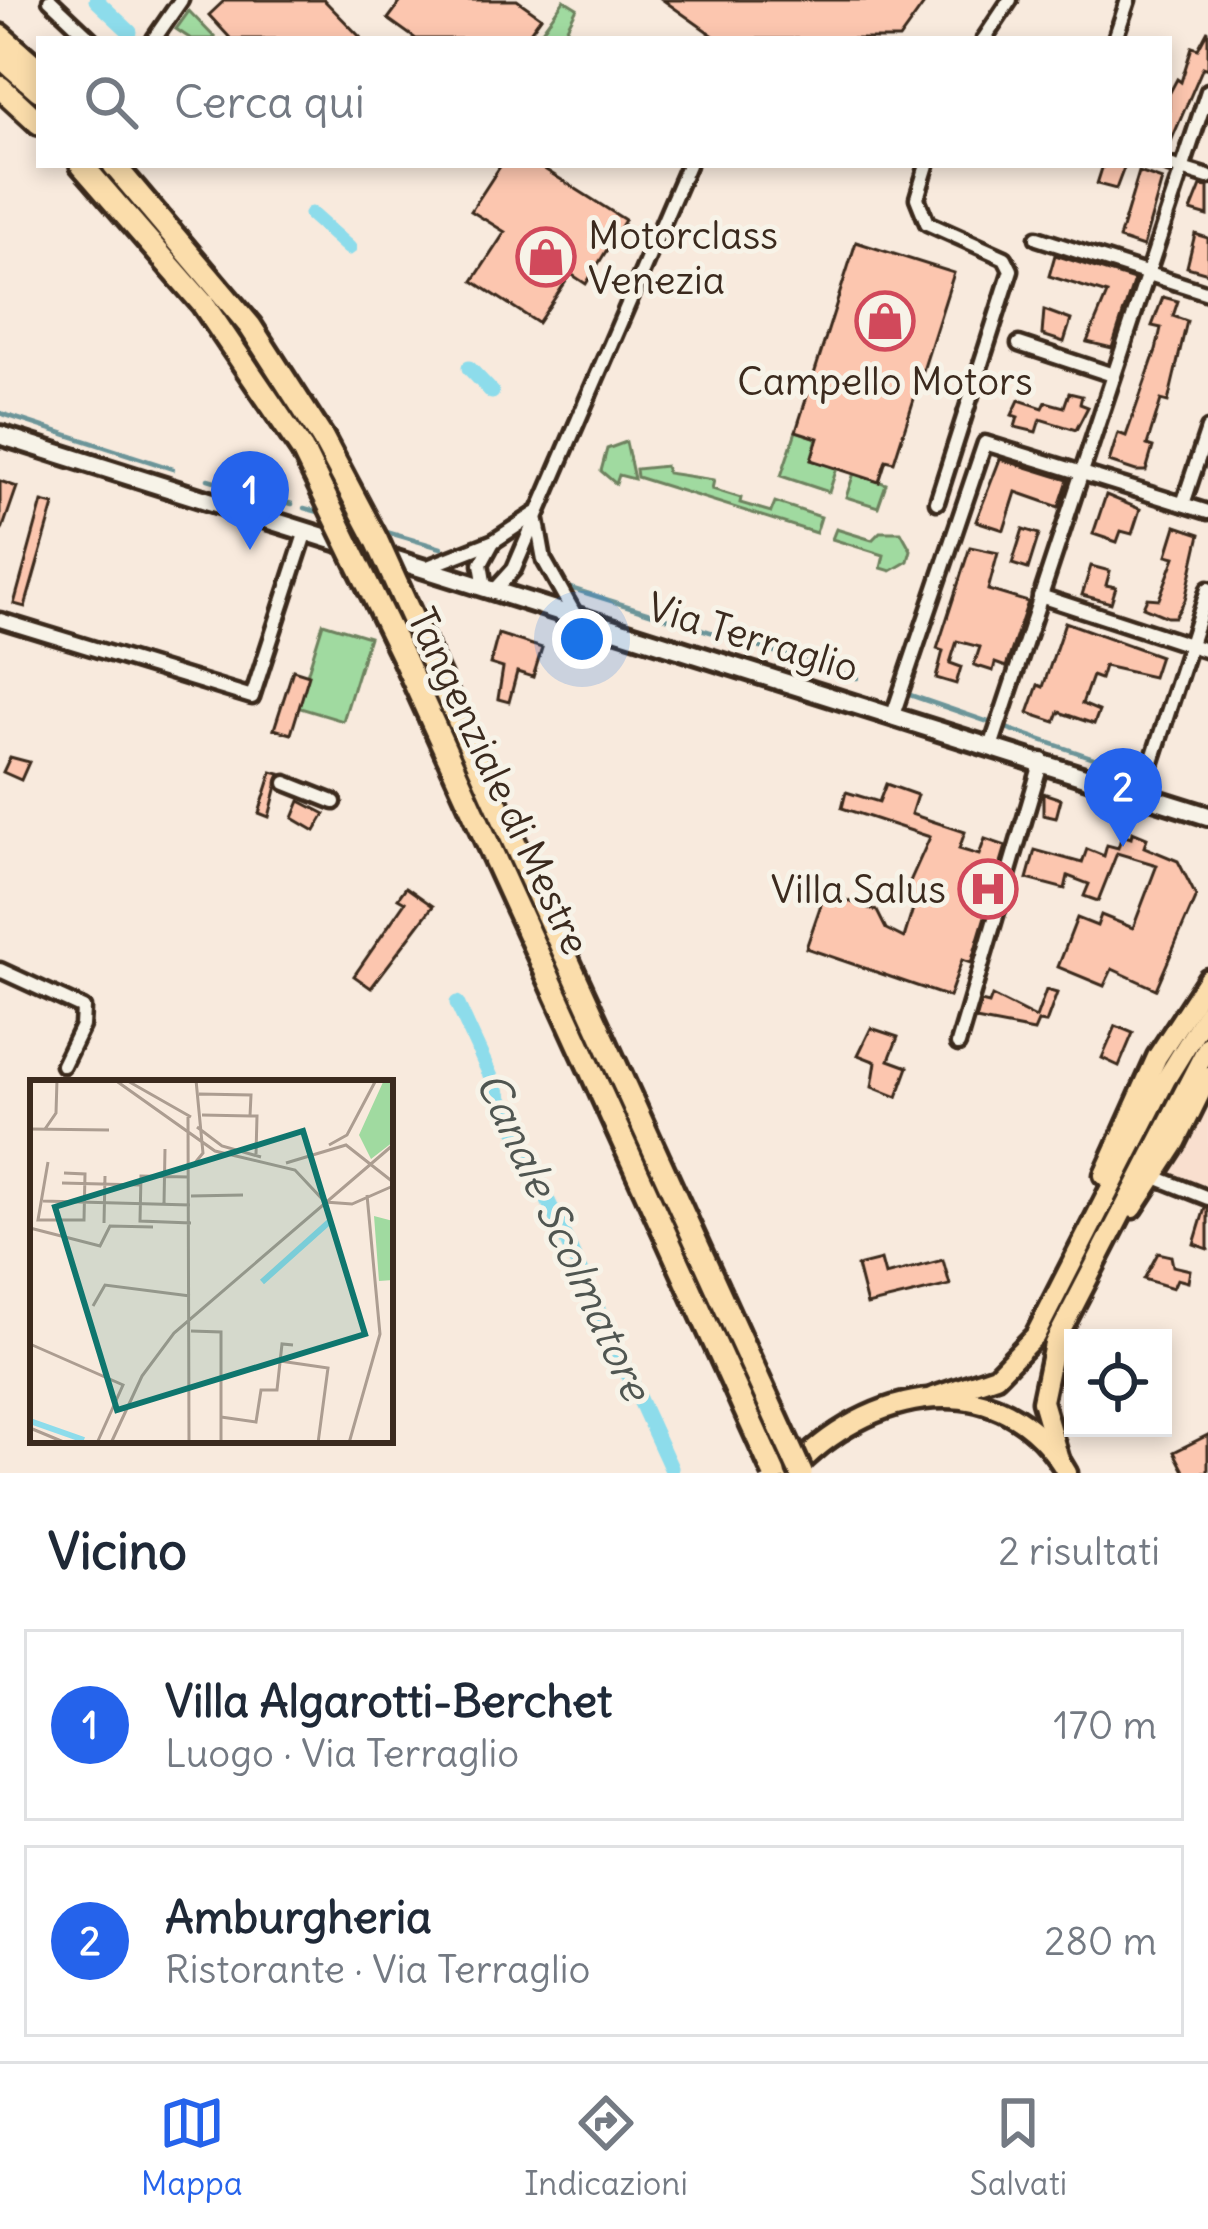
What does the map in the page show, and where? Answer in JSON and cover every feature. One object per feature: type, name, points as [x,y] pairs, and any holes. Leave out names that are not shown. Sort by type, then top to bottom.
[{"type":"highway","points":[[0,36],[36,67]]},
{"type":"highway","points":[[0,56],[36,87]]},
{"type":"highway","points":[[0,87],[36,120]]},
{"type":"highway","points":[[0,106],[36,138]]},
{"type":"highway","points":[[69,168],[136,204]]},
{"type":"highway","name":"Tangenziale di Mestre","points":[[86,168],[136,204],[250,326],[323,439],[377,542],[801,1473]]},
{"type":"highway","name":"Tangenziale di Mestre","points":[[116,168],[303,451],[388,624],[774,1473]]},
{"type":"highway","points":[[127,168],[136,204]]},
{"type":"main road","name":"Via Terraglio","points":[[0,435],[893,715],[993,740],[1042,760],[1144,784],[1208,828]]},
{"type":"main road","name":"Via Terraglio","points":[[1184,810],[1208,816]]},
{"type":"main road","points":[[1067,1273],[1081,1222],[1131,1108],[1208,979]]},
{"type":"main road","points":[[791,1473],[856,1418],[896,1402],[980,1384],[1011,1365],[1035,1336],[1166,1079],[1208,1011]]},
{"type":"main road","points":[[1145,1180],[1208,1046]]},
{"type":"main road","points":[[1063,1466],[1046,1426],[1042,1386],[1054,1344],[1098,1256],[1208,1077]]},
{"type":"main road","points":[[934,1396],[970,1401],[1009,1416],[1063,1466]]},
{"type":"street","points":[[50,0],[88,36]]},
{"type":"street","points":[[156,36],[181,0]]},
{"type":"street","points":[[986,36],[1010,0]]},
{"type":"street","points":[[1115,36],[1128,0]]},
{"type":"street","points":[[993,740],[1149,274],[1176,166],[1208,91]]},
{"type":"street","points":[[1176,166],[1208,177]]},
{"type":"street","points":[[494,541],[481,564],[490,588],[514,569],[687,168]]},
{"type":"street","points":[[927,168],[917,198],[927,223],[1005,258],[1011,270],[937,502]]},
{"type":"street","points":[[1037,238],[1208,293]]},
{"type":"street","points":[[1019,344],[1113,376]]},
{"type":"street","points":[[1183,504],[1208,430]]},
{"type":"street","points":[[893,715],[982,449],[990,442],[1208,512]]},
{"type":"street","points":[[424,568],[494,541],[536,513]]},
{"type":"street","points":[[536,513],[544,560],[575,616]]},
{"type":"street","points":[[0,620],[252,697],[306,531]]},
{"type":"street","points":[[1144,784],[1208,589]]},
{"type":"street","points":[[1040,596],[1208,651]]},
{"type":"street","points":[[958,1044],[1042,760]]},
{"type":"street","points":[[286,782],[334,802]]},
{"type":"street","points":[[0,970],[83,1008],[82,1026],[63,1065]]},
{"type":"street","points":[[1145,1180],[1208,1198]]},
{"type":"shaded area","points":[[1208,1100],[1208,1192],[1173,1180],[1172,1173]]},
{"type":"green space","points":[[564,0],[577,8],[563,36],[538,36]]},
{"type":"green space","points":[[189,11],[213,36],[186,36],[176,29]]},
{"type":"green space","points":[[796,431],[817,438],[811,460],[837,468],[829,492],[781,476]]},
{"type":"green space","points":[[626,442],[634,479],[619,475],[616,484],[601,471],[607,449]]},
{"type":"green space","points":[[665,466],[667,473],[714,480],[712,489],[741,498],[740,503],[771,512],[775,502],[821,517],[816,533],[637,477],[636,469]]},
{"type":"green space","points":[[854,473],[886,484],[878,507],[846,497]]},
{"type":"green space","points":[[836,529],[872,540],[880,532],[901,532],[911,550],[908,561],[891,571],[881,568],[884,555],[832,539]]},
{"type":"green space","points":[[323,623],[369,637],[343,721],[297,707]]},
{"type":"building","points":[[225,0],[324,0],[359,36],[228,36],[209,15]]},
{"type":"building","points":[[402,0],[517,0],[541,17],[527,36],[412,36],[388,19]]},
{"type":"building","points":[[663,0],[927,0],[901,36],[714,36]]},
{"type":"building","points":[[1208,30],[1208,69],[1203,67],[1172,139],[1172,88],[1177,79],[1181,82],[1192,47],[1198,49]]},
{"type":"building","name":"Motorclass Venezia","points":[[499,168],[543,168],[625,220],[586,284],[571,274],[538,323],[473,281],[505,232],[471,211]]},
{"type":"building","points":[[1102,168],[1124,168],[1116,189],[1097,184]]},
{"type":"building","points":[[1139,172],[1162,180],[1143,247],[1119,239]]},
{"type":"building","points":[[1201,186],[1208,187],[1208,216],[1191,211]]},
{"type":"building","points":[[1195,234],[1208,238],[1208,273],[1187,267]]},
{"type":"building","name":"Campello Motors","points":[[856,242],[954,273],[894,462],[886,460],[879,482],[811,460],[818,438],[796,431]]},
{"type":"building","points":[[1055,255],[1134,280],[1112,348],[1087,342],[1107,294],[1049,276]]},
{"type":"building","points":[[1163,297],[1178,301],[1173,316],[1187,321],[1168,402],[1161,400],[1147,445],[1153,447],[1146,471],[1136,471],[1109,462],[1118,433],[1126,436],[1156,350],[1161,328],[1152,326]]},
{"type":"building","points":[[1044,310],[1071,320],[1064,342],[1042,335]]},
{"type":"building","points":[[1069,393],[1082,396],[1080,404],[1088,407],[1076,430],[1040,419],[1036,432],[1015,427],[1018,417],[1012,415],[1019,400],[1043,408],[1046,402],[1064,407]]},
{"type":"building","points":[[1000,459],[1068,480],[1059,507],[1016,492],[1004,530],[976,521]]},
{"type":"building","points":[[0,481],[17,487],[2,530],[0,530]]},
{"type":"building","points":[[1106,495],[1140,509],[1132,534],[1121,531],[1117,542],[1093,534]]},
{"type":"building","points":[[42,502],[54,505],[25,607],[14,604]]},
{"type":"building","points":[[1176,526],[1200,534],[1185,600],[1175,617],[1167,617],[1143,607],[1147,598],[1159,599],[1175,557],[1167,555]]},
{"type":"building","points":[[1023,529],[1039,534],[1028,569],[1012,564]]},
{"type":"building","points":[[970,547],[998,553],[988,590],[1028,602],[1006,667],[995,663],[993,671],[974,665],[980,647],[957,641],[950,663],[961,667],[956,684],[936,678],[943,651],[937,649]]},
{"type":"building","points":[[1091,566],[1110,571],[1106,585],[1116,587],[1111,603],[1082,595]]},
{"type":"building","points":[[1065,622],[1160,656],[1153,677],[1104,666],[1100,679],[1092,676],[1082,704],[1099,711],[1094,724],[1059,712],[1055,722],[1028,713],[1038,685],[1043,687]]},
{"type":"building","points":[[498,634],[542,648],[533,677],[517,672],[509,702],[498,699],[503,668],[490,664]]},
{"type":"building","points":[[293,670],[309,675],[291,734],[274,729]]},
{"type":"building","points":[[10,757],[29,762],[21,780],[3,772]]},
{"type":"building","points":[[272,772],[280,774],[269,817],[259,813]]},
{"type":"building","name":"Villa Salus","points":[[886,784],[917,795],[911,814],[965,832],[959,849],[979,855],[985,839],[1006,846],[971,963],[962,960],[949,997],[806,948],[825,893],[877,911],[886,929],[904,938],[915,902],[903,897],[930,837],[842,808],[846,792],[879,802]]},
{"type":"building","points":[[1043,793],[1061,799],[1056,818],[1043,815]]},
{"type":"building","points":[[300,801],[325,814],[315,831],[293,818]]},
{"type":"building","points":[[1132,832],[1147,838],[1144,847],[1178,861],[1196,896],[1156,989],[1112,969],[1104,986],[1058,967],[1077,918],[1097,926],[1101,915],[1133,928],[1157,865],[1117,853],[1098,901],[1084,896],[1089,884],[1068,876],[1065,889],[1027,879],[1035,850],[1082,863],[1087,849],[1104,856],[1107,845],[1118,848],[1122,835],[1131,838]]},
{"type":"building","points":[[406,887],[433,906],[371,988],[354,976],[405,902],[398,898]]},
{"type":"building","points":[[1046,990],[1057,993],[1046,1023],[1038,1022],[1034,1031],[976,1020],[981,1002],[989,1004],[992,996],[1036,1018]]},
{"type":"building","points":[[1116,1026],[1133,1033],[1119,1066],[1102,1058]]},
{"type":"building","points":[[871,1028],[898,1037],[889,1060],[908,1067],[897,1097],[872,1087],[876,1062],[858,1055]]},
{"type":"building","points":[[1208,1208],[1208,1249],[1194,1244]]},
{"type":"building","points":[[1158,1253],[1171,1256],[1173,1266],[1190,1270],[1188,1282],[1177,1279],[1173,1288],[1144,1279]]},
{"type":"building","points":[[881,1260],[885,1275],[943,1260],[950,1285],[867,1305],[857,1266]]},
{"type":"building","points":[[1208,1435],[1208,1473],[1185,1473],[1174,1452]]},
{"type":"waterway","name":"Canale Scolmatore","points":[[96,0],[130,32]]},
{"type":"waterway","name":"Canale Scolmatore","points":[[311,214],[349,248]]},
{"type":"waterway","name":"Canale Scolmatore","points":[[469,368],[492,392]]},
{"type":"waterway","points":[[0,413],[173,469]]},
{"type":"waterway","points":[[208,479],[292,504]]},
{"type":"waterway","points":[[304,508],[326,514]]},
{"type":"waterway","points":[[383,531],[441,548]]},
{"type":"waterway","points":[[570,588],[857,678]]},
{"type":"waterway","points":[[907,694],[1137,773]]},
{"type":"waterway","name":"Canale Scolmatore","points":[[457,1003],[671,1468]]},
{"type":"place","name":"Motorclass Venezia","points":[[546,257]]},
{"type":"place","name":"Campello Motors","points":[[885,321]]},
{"type":"place","name":"Villa Algarotti-Berchet","points":[[250,550]]},
{"type":"place","name":"Amburgheria","points":[[1123,847]]},
{"type":"place","name":"Villa Salus","points":[[988,889]]}]
